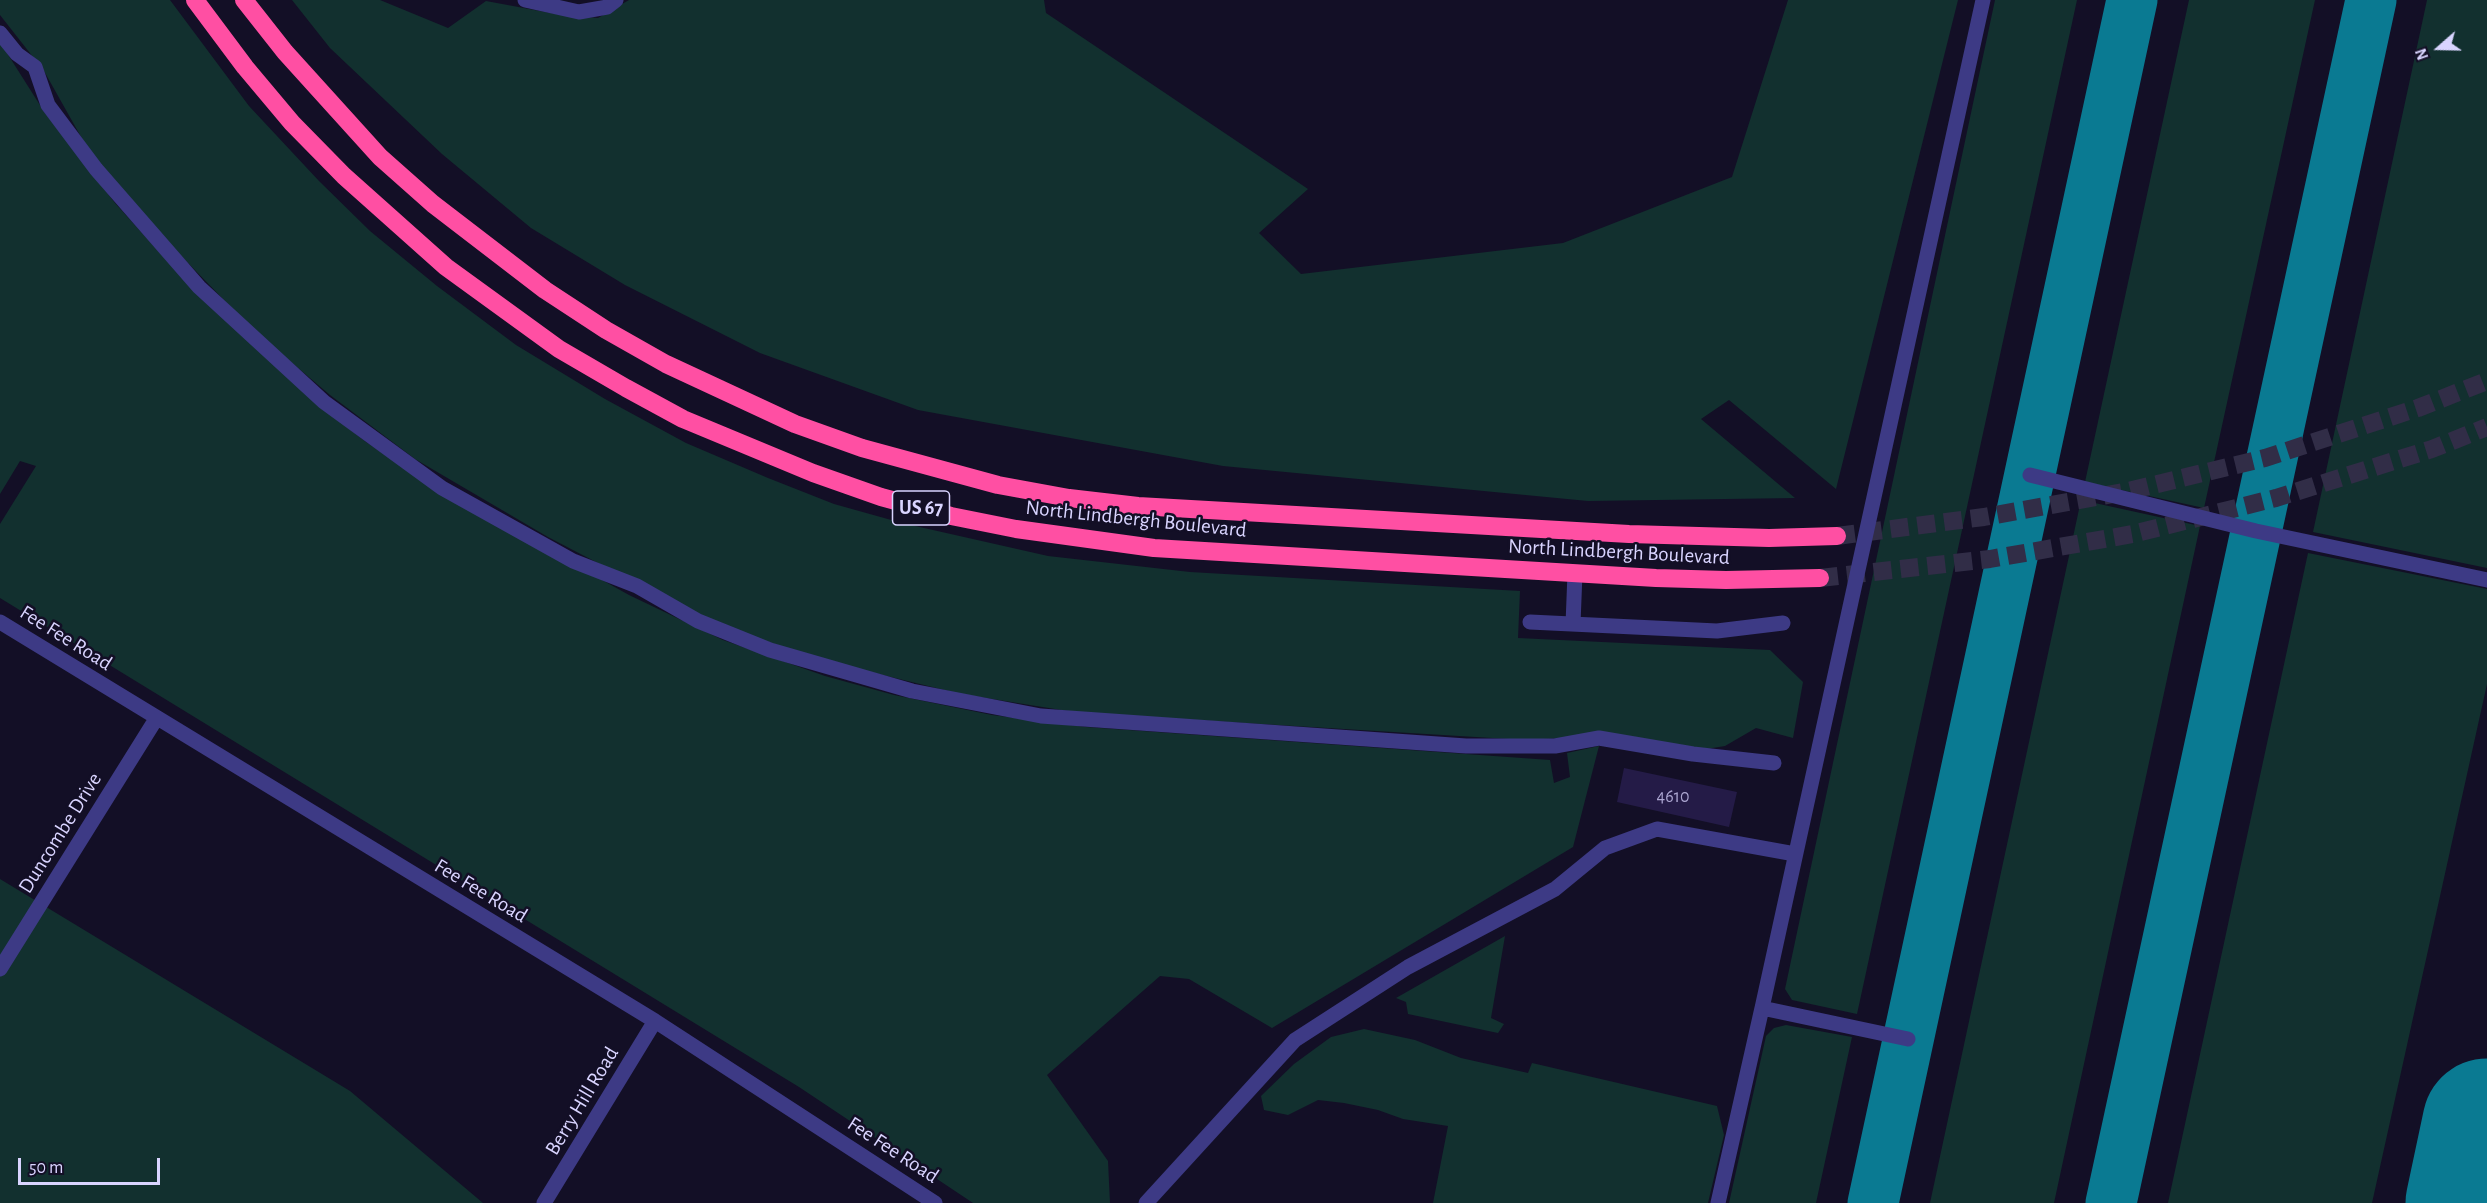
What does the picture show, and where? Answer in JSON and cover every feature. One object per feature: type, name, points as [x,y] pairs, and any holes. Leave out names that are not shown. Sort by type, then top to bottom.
[{"type":"highway","name":"North Lindbergh Boulevard","points":[[195,0],[245,67],[292,123],[344,176],[446,267],[569,355],[683,419],[750,449],[881,497],[1005,527],[1085,540],[1164,549],[1726,580],[1820,578]]},
{"type":"highway","name":"North Lindbergh Boulevard","points":[[244,0],[285,52],[380,157],[460,226],[545,291],[606,330],[666,364],[795,424],[862,448],[998,485],[1069,498],[1138,506],[1664,535],[1837,536]]},
{"type":"street","points":[[525,0],[579,12],[607,7],[616,0]]},
{"type":"street","points":[[1718,1203],[1983,0]]},
{"type":"street","points":[[0,33],[17,54],[35,67],[48,105],[96,169],[200,287],[324,402],[442,488],[573,561],[637,586],[698,621],[770,650],[912,691],[1041,716],[1466,746],[1556,746],[1599,738],[1774,764]]},
{"type":"street","points":[[2030,475],[2256,531],[2487,580]]},
{"type":"street","points":[[1573,624],[1575,573]]},
{"type":"street","name":"Fee Fee Road","points":[[0,622],[655,1021],[935,1203]]},
{"type":"street","points":[[1530,622],[1717,631],[1783,623]]},
{"type":"street","name":"Duncombe Drive","points":[[0,969],[156,719]]},
{"type":"street","points":[[1146,1203],[1295,1040],[1408,967],[1555,889],[1605,848],[1657,829],[1796,854]]},
{"type":"street","points":[[1762,1008],[1908,1039]]},
{"type":"street","name":"Berry Hill Road","points":[[544,1203],[655,1021]]},
{"type":"green space","points":[[0,0],[170,0],[249,106],[319,181],[370,231],[437,286],[516,345],[605,399],[686,443],[768,478],[834,504],[902,523],[1048,556],[1190,572],[1520,591],[1518,638],[1770,650],[1803,682],[1793,738],[1756,728],[1725,746],[1700,750],[1564,738],[1525,740],[1080,713],[961,694],[817,659],[709,621],[548,537],[415,459],[330,395],[253,330],[158,232],[89,151],[44,71],[0,15]]},
{"type":"green space","points":[[292,0],[380,0],[448,28],[486,1],[556,14],[598,18],[629,0],[1044,0],[1046,13],[1308,189],[1259,233],[1301,274],[1563,243],[1732,177],[1788,0],[1958,0],[1836,489],[1729,400],[1701,419],[1795,498],[1588,501],[1223,466],[918,410],[760,353],[625,285],[531,228],[442,154],[330,48]]},
{"type":"green space","points":[[1995,0],[2077,0],[1857,1014],[1792,1000],[1785,989]]},
{"type":"green space","points":[[2189,0],[2315,0],[2204,508],[2085,482]]},
{"type":"green space","points":[[2427,0],[2487,0],[2487,568],[2313,532]]},
{"type":"green space","points":[[0,42],[45,113],[115,203],[188,284],[313,401],[366,442],[419,478],[629,595],[723,640],[825,676],[894,695],[992,715],[1086,727],[1550,760],[1554,783],[1570,777],[1567,753],[1599,746],[1573,847],[1272,1028],[1189,979],[1160,976],[1047,1075],[1108,1161],[1110,1203],[973,1203],[799,1087],[0,598],[0,524],[36,466],[20,461],[0,494]]},
{"type":"green space","points":[[2081,500],[2200,526],[2054,1203],[1930,1203]]},
{"type":"green space","points":[[2308,553],[2487,589],[2487,684],[2372,1203],[2168,1203]]},
{"type":"green space","points":[[0,879],[350,1091],[483,1203],[0,1203]]},
{"type":"green space","points":[[1505,936],[1491,1018],[1504,1024],[1498,1033],[1408,1014],[1406,1002],[1396,998]]},
{"type":"green space","points":[[1786,1025],[1852,1037],[1816,1203],[1729,1203],[1766,1036],[1774,1028]]},
{"type":"green space","points":[[1364,1029],[1415,1040],[1461,1058],[1528,1073],[1532,1063],[1717,1106],[1724,1135],[1708,1203],[1433,1203],[1448,1126],[1403,1119],[1378,1110],[1344,1103],[1318,1100],[1288,1115],[1264,1110],[1261,1096],[1294,1064],[1331,1037]]},
{"type":"building","points":[[1624,768],[1737,792],[1729,827],[1617,802]]},
{"type":"taxiway","points":[[1873,1203],[2132,0]]},
{"type":"taxiway","points":[[2111,1203],[2371,0]]},
{"type":"runway","points":[[2470,1203],[2487,1123]]},
{"type":"tunnel","points":[[1837,536],[1984,517],[2124,492],[2265,458],[2418,408],[2487,381]]},
{"type":"tunnel","points":[[1820,578],[1990,559],[2133,534],[2276,498],[2432,449],[2487,427]]}]
